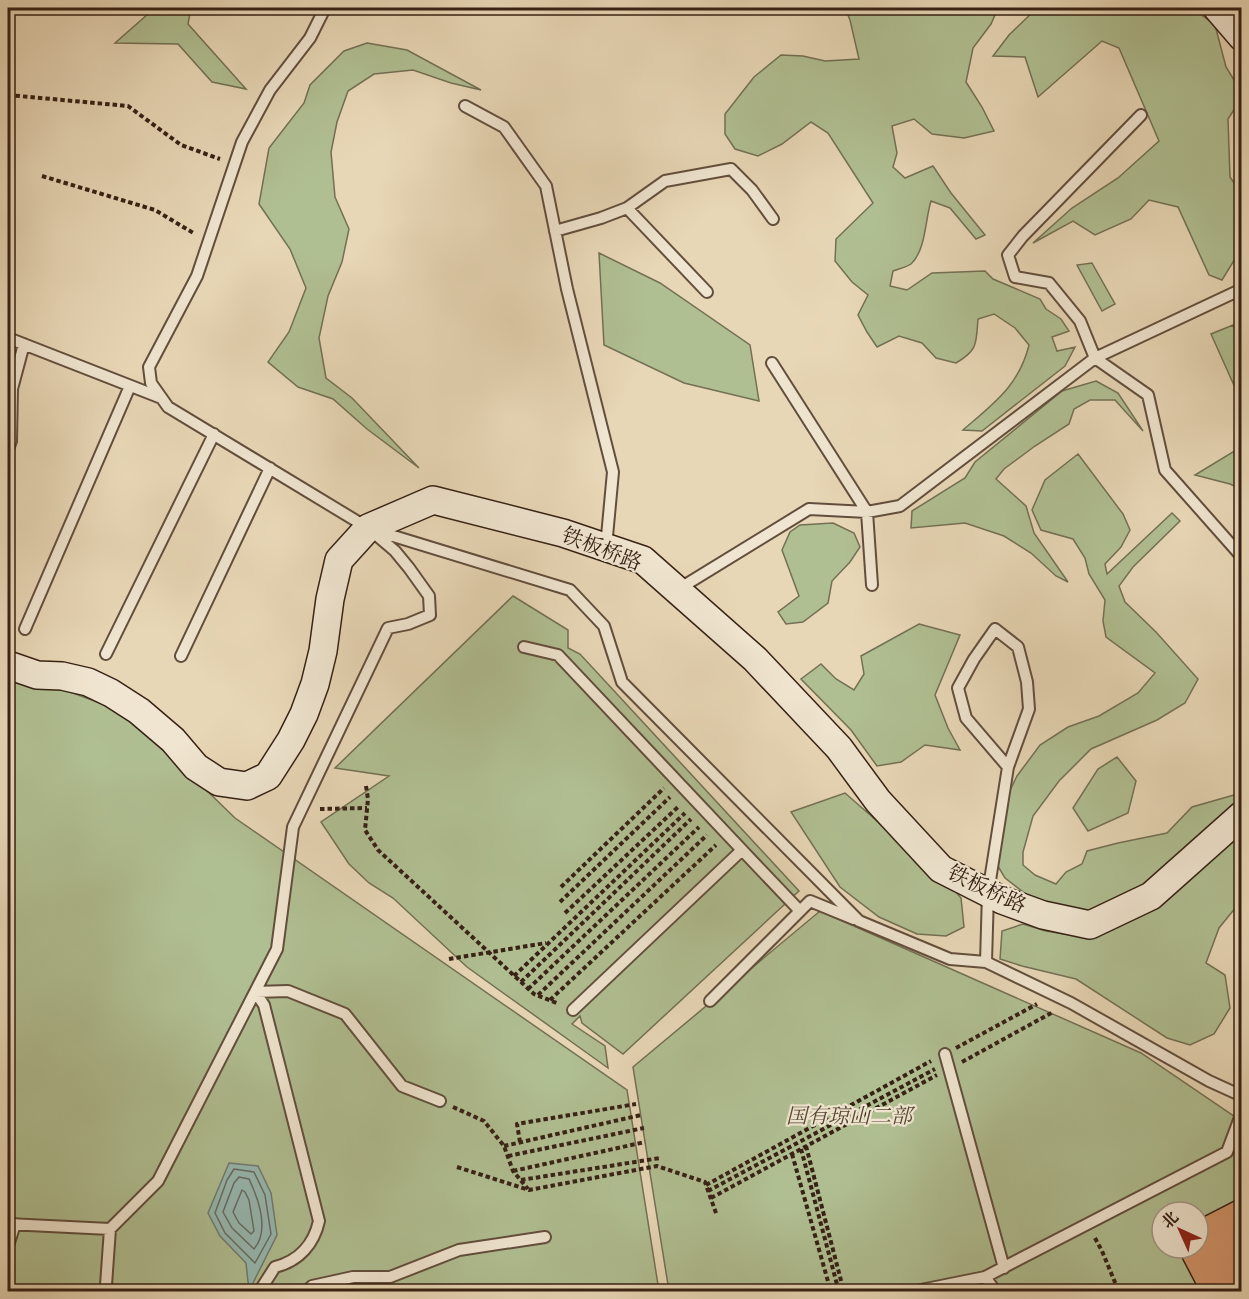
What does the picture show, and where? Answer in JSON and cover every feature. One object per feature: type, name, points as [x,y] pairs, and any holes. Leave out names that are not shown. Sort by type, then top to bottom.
[{"type":"street","points":[[1217,8],[1242,37]]},
{"type":"street","name":"铁板桥路","points":[[8,665],[37,675],[62,676],[88,682],[111,693],[139,711],[174,740],[196,766],[219,782],[247,786],[267,776],[291,741],[315,684],[339,560],[368,528],[433,501],[563,533],[643,560],[755,659],[839,748],[878,801],[941,869],[1002,900],[1042,915],[1090,925],[1150,896],[1242,816]]},
{"type":"lane","points":[[111,1292],[106,1285],[110,1229],[158,1181],[277,949],[293,828],[388,628],[408,624],[430,615],[429,596],[395,551],[368,528],[168,407],[151,383],[149,367],[197,276],[242,142],[270,90],[310,38],[325,8]]},
{"type":"lane","points":[[465,106],[504,127],[546,186],[567,289],[613,472],[606,547]]},
{"type":"lane","points":[[1141,115],[1023,236],[1008,255],[1015,277],[1049,283],[1080,321],[1095,358],[1148,395],[1165,470],[1242,557]]},
{"type":"lane","points":[[555,231],[627,208],[665,181],[731,169],[752,190],[773,219]]},
{"type":"lane","points":[[627,208],[707,291]]},
{"type":"lane","points":[[677,590],[809,509],[867,512],[900,506],[1095,358],[1242,289]]},
{"type":"lane","points":[[8,338],[159,397]]},
{"type":"lane","points":[[8,449],[11,441],[12,389],[24,344]]},
{"type":"lane","points":[[772,363],[867,512],[872,585]]},
{"type":"lane","points":[[26,629],[130,386]]},
{"type":"lane","points":[[106,654],[214,434]]},
{"type":"lane","points":[[180,656],[270,468]]},
{"type":"lane","points":[[368,528],[570,590],[604,626],[622,682],[860,921]]},
{"type":"lane","points":[[986,962],[988,893],[1008,767],[1029,709],[1028,691],[1018,647],[995,629],[974,659],[958,688],[966,718],[1008,767]]},
{"type":"lane","points":[[524,647],[558,655],[800,911]]},
{"type":"lane","points":[[573,1010],[742,850]]},
{"type":"lane","points":[[710,1001],[810,901],[950,959],[986,962],[1054,994],[1209,1082],[1242,1096]]},
{"type":"lane","points":[[255,992],[288,991],[345,1014],[402,1086],[440,1101]]},
{"type":"lane","points":[[255,992],[264,1005],[319,1221],[312,1243],[288,1263],[275,1267],[259,1292]]},
{"type":"lane","points":[[947,1062],[1004,1268]]},
{"type":"lane","points":[[911,1292],[985,1277],[1227,1152],[1242,1112]]},
{"type":"lane","points":[[8,1246],[11,1224],[110,1229]]},
{"type":"lane","points":[[306,1292],[312,1286],[353,1277],[390,1277],[459,1250],[544,1237]]},
{"type":"lane","points":[[985,1277],[996,1292]]},
{"type":"path","points":[[8,95],[128,106],[181,145],[235,164]]},
{"type":"path","points":[[42,176],[155,210],[209,242]]},
{"type":"path","points":[[561,887],[678,782]]},
{"type":"path","points":[[560,902],[678,782]]},
{"type":"path","points":[[366,786],[365,830],[378,850],[528,989],[573,1010]]},
{"type":"path","points":[[302,809],[367,808]]},
{"type":"path","points":[[565,913],[704,809]]},
{"type":"path","points":[[514,976],[548,943],[704,809]]},
{"type":"path","points":[[521,982],[704,809]]},
{"type":"path","points":[[528,989],[704,809]]},
{"type":"path","points":[[538,995],[704,809]]},
{"type":"path","points":[[550,1000],[727,834]]},
{"type":"path","points":[[449,959],[548,943]]},
{"type":"path","points":[[711,1198],[803,1148],[947,1062],[1054,994]]},
{"type":"path","points":[[706,1185],[947,1062],[1071,1003]]},
{"type":"path","points":[[708,1191],[947,1062]]},
{"type":"path","points":[[440,1101],[484,1121],[504,1146],[513,1171],[529,1190]]},
{"type":"path","points":[[520,1142],[517,1124],[636,1104]]},
{"type":"path","points":[[504,1146],[641,1115]]},
{"type":"path","points":[[508,1156],[644,1128]]},
{"type":"path","points":[[513,1171],[645,1142]]},
{"type":"path","points":[[803,1148],[839,1292]]},
{"type":"path","points":[[803,1148],[844,1292]]},
{"type":"path","points":[[792,1154],[831,1292]]},
{"type":"path","points":[[521,1180],[660,1158]]},
{"type":"path","points":[[457,1167],[529,1190],[657,1166],[705,1182],[717,1216]]},
{"type":"path","points":[[1087,1224],[1102,1251],[1119,1292]]},
{"type":"green space","points":[[146,8],[191,8],[188,24],[246,89],[212,82],[178,44],[115,43],[148,14]]},
{"type":"green space","points":[[845,8],[998,8],[991,24],[973,48],[966,82],[994,131],[964,138],[932,134],[914,119],[892,126],[897,153],[893,167],[905,178],[933,166],[951,193],[985,235],[976,239],[950,208],[931,201],[920,251],[911,264],[893,271],[890,286],[907,290],[932,273],[985,271],[993,279],[1040,299],[1046,309],[1061,319],[1069,331],[1052,337],[1057,351],[1075,347],[1065,366],[982,431],[963,430],[1004,393],[1019,372],[1029,345],[1015,328],[994,314],[978,319],[977,335],[972,350],[956,363],[936,358],[922,343],[899,336],[877,347],[858,315],[868,295],[852,282],[835,261],[836,239],[873,203],[828,133],[811,122],[782,144],[758,156],[735,149],[725,134],[725,114],[754,77],[781,55],[803,56],[825,61],[859,59]]},
{"type":"green space","points":[[1037,8],[1192,8],[1215,25],[1226,67],[1242,93],[1241,99],[1228,119],[1230,177],[1241,193],[1241,249],[1222,280],[1209,275],[1178,207],[1149,200],[1131,219],[1095,235],[1073,221],[1033,243],[1072,208],[1118,178],[1159,141],[1119,48],[1102,41],[1038,97],[1025,57],[993,56],[1009,35]]},
{"type":"green space","points":[[367,43],[407,50],[481,90],[413,70],[374,74],[348,91],[337,122],[331,152],[335,197],[349,229],[342,262],[328,296],[319,338],[326,378],[352,398],[419,468],[367,429],[333,399],[298,387],[268,362],[289,332],[306,288],[290,249],[259,204],[269,148],[304,103],[310,85],[344,51]]},
{"type":"green space","points":[[599,253],[660,283],[750,345],[759,401],[684,383],[604,345]]},
{"type":"green space","points":[[1092,263],[1115,304],[1102,311],[1077,265]]},
{"type":"green space","points":[[1233,325],[1241,345],[1241,401],[1211,334]]},
{"type":"green space","points":[[1096,381],[1118,393],[1143,431],[1115,400],[1090,400],[1074,409],[1069,424],[1004,469],[996,479],[1026,506],[1034,533],[1068,582],[1056,576],[1031,553],[1004,536],[965,523],[911,528],[912,511],[965,478],[975,462],[1062,391]]},
{"type":"green space","points":[[1241,447],[1241,489],[1195,475]]},
{"type":"green space","points":[[1078,454],[1123,514],[1130,530],[1121,547],[1105,564],[1107,574],[1172,513],[1180,521],[1133,567],[1119,586],[1125,602],[1156,632],[1198,679],[1185,703],[1157,720],[1091,749],[1059,781],[1033,816],[1023,852],[1023,865],[1035,875],[1056,884],[1066,872],[1082,864],[1087,851],[1167,833],[1192,807],[1241,793],[1241,804],[1140,888],[1086,914],[1031,898],[1005,878],[996,863],[995,821],[1017,776],[1040,745],[1068,727],[1099,716],[1138,693],[1155,673],[1106,637],[1103,621],[1105,600],[1089,574],[1085,558],[1073,539],[1041,530],[1032,510],[1045,480]]},
{"type":"green space","points":[[833,523],[854,533],[860,547],[850,562],[832,581],[828,603],[803,622],[786,624],[778,612],[799,596],[782,550],[790,532],[800,525]]},
{"type":"green space","points":[[513,596],[568,630],[568,648],[580,654],[799,891],[623,1054],[582,1023],[580,1016],[572,1024],[605,1046],[608,1068],[467,967],[393,898],[369,883],[349,864],[321,822],[389,776],[335,768]]},
{"type":"green space","points":[[919,624],[960,635],[935,695],[948,728],[960,750],[925,745],[901,762],[877,766],[851,730],[801,679],[821,664],[836,679],[854,690],[864,674],[861,656]]},
{"type":"green space","points":[[8,669],[127,713],[235,818],[627,1090],[659,1291],[8,1291]]},
{"type":"green space","points":[[1117,757],[1136,781],[1128,813],[1088,831],[1073,808],[1098,769]]},
{"type":"green space","points":[[845,793],[951,886],[961,898],[964,927],[946,936],[917,934],[879,917],[840,887],[791,812]]},
{"type":"green space","points":[[1241,832],[1241,901],[1219,928],[1206,963],[1225,975],[1230,1008],[1214,1034],[1190,1045],[1167,1038],[1076,979],[1000,959],[1002,931],[1023,924],[1046,931],[1077,936],[1150,909]]},
{"type":"green space","name":"国有琼山二部","points":[[820,911],[1141,1053],[1241,1121],[1241,1291],[669,1291],[633,1067]]},
{"type":"water","points":[[229,1163],[258,1166],[271,1193],[277,1235],[249,1291],[246,1263],[220,1236],[208,1213]]},
{"type":"building","points":[[1242,1197],[1242,1292],[1200,1292],[1183,1260],[1210,1260],[1210,1213]]}]
